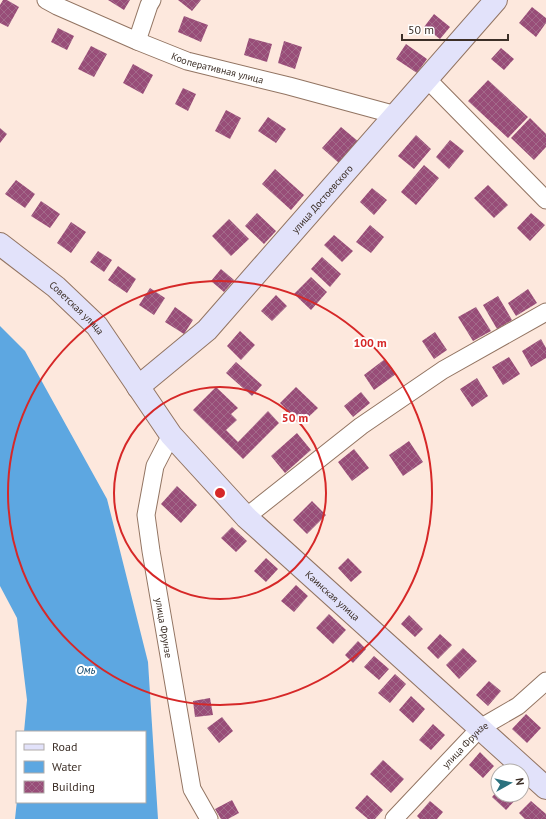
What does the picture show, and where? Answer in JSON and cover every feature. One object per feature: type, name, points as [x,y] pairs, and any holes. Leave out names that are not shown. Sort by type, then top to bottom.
[{"type":"main road","name":"улица Достоевского","points":[[138,387],[207,330],[496,0]]},
{"type":"main road","name":"Советская улица","points":[[0,244],[56,287],[96,326],[138,387]]},
{"type":"main road","name":"Каинская улица","points":[[138,387],[171,436],[246,517],[546,788]]},
{"type":"street","name":"Кооперативная улица","points":[[46,0],[137,41],[187,61],[396,115]]},
{"type":"street","points":[[137,41],[152,0]]},
{"type":"street","points":[[427,79],[546,200]]},
{"type":"street","points":[[246,517],[360,426],[443,370],[546,312]]},
{"type":"street","name":"улица Фрунзе","points":[[171,436],[155,466],[146,515],[192,789],[209,819]]},
{"type":"street","name":"улица Фрунзе","points":[[394,819],[480,728],[518,706],[546,681]]},
{"type":"water","name":"Омь","points":[[0,326],[25,351],[107,499],[148,662],[158,819],[15,819],[17,803],[146,803],[146,731],[24,731],[27,700],[17,618],[0,586]]},
{"type":"building","points":[[3,0],[7,0],[19,7],[8,27],[0,23],[0,5]]},
{"type":"building","points":[[108,0],[130,0],[124,10]]},
{"type":"building","points":[[178,0],[201,0],[192,11]]},
{"type":"building","points":[[532,7],[546,18],[546,23],[536,37],[519,23]]},
{"type":"building","points":[[434,14],[450,27],[440,39],[424,27]]},
{"type":"building","points":[[184,16],[208,25],[201,42],[178,32]]},
{"type":"building","points":[[58,28],[74,36],[67,50],[51,42]]},
{"type":"building","points":[[249,38],[272,44],[267,62],[244,55]]},
{"type":"building","points":[[284,41],[302,47],[295,69],[278,63]]},
{"type":"building","points":[[406,44],[427,59],[417,73],[396,59]]},
{"type":"building","points":[[91,46],[107,54],[94,77],[78,69]]},
{"type":"building","points":[[501,48],[514,59],[504,70],[491,59]]},
{"type":"building","points":[[133,64],[153,75],[143,94],[123,83]]},
{"type":"building","points":[[488,80],[528,117],[508,138],[468,101]]},
{"type":"building","points":[[183,88],[196,94],[188,111],[175,104]]},
{"type":"building","points":[[226,110],[241,118],[230,139],[215,131]]},
{"type":"building","points":[[268,117],[286,129],[276,143],[258,131]]},
{"type":"building","points":[[530,118],[546,134],[546,147],[534,160],[511,138]]},
{"type":"building","points":[[341,127],[359,142],[340,164],[322,148]]},
{"type":"building","points":[[0,128],[7,134],[0,143]]},
{"type":"building","points":[[416,135],[431,149],[414,169],[398,156]]},
{"type":"building","points":[[450,140],[464,151],[449,169],[436,157]]},
{"type":"building","points":[[424,165],[439,178],[416,205],[401,192]]},
{"type":"building","points":[[275,169],[304,195],[291,210],[262,184]]},
{"type":"building","points":[[16,180],[35,194],[25,208],[5,194]]},
{"type":"building","points":[[488,185],[508,205],[494,218],[474,198]]},
{"type":"building","points":[[372,188],[387,200],[374,215],[360,202]]},
{"type":"building","points":[[41,201],[60,214],[50,228],[31,216]]},
{"type":"building","points":[[257,213],[276,231],[264,244],[245,226]]},
{"type":"building","points":[[531,213],[545,225],[530,241],[517,228]]},
{"type":"building","points":[[229,219],[249,239],[231,256],[212,236]]},
{"type":"building","points":[[71,222],[86,232],[71,253],[57,243]]},
{"type":"building","points":[[370,225],[384,237],[371,253],[356,242]]},
{"type":"building","points":[[334,235],[353,251],[342,262],[324,245]]},
{"type":"building","points":[[98,251],[112,260],[104,272],[90,262]]},
{"type":"building","points":[[322,257],[341,274],[330,287],[311,269]]},
{"type":"building","points":[[118,266],[136,279],[127,293],[108,280]]},
{"type":"building","points":[[221,269],[234,280],[224,292],[211,281]]},
{"type":"building","points":[[311,277],[327,292],[311,310],[294,294]]},
{"type":"building","points":[[150,288],[165,298],[154,315],[139,305]]},
{"type":"building","points":[[528,289],[537,303],[516,316],[508,303]]},
{"type":"building","points":[[276,295],[287,306],[272,321],[261,311]]},
{"type":"building","points":[[498,296],[512,320],[497,329],[483,305]]},
{"type":"building","points":[[175,307],[193,320],[184,334],[165,322]]},
{"type":"building","points":[[476,307],[491,331],[473,341],[458,317]]},
{"type":"building","points":[[240,331],[255,345],[241,360],[227,346]]},
{"type":"building","points":[[435,332],[447,350],[434,359],[422,341]]},
{"type":"building","points":[[541,339],[546,348],[546,358],[531,367],[522,351]]},
{"type":"building","points":[[509,357],[520,374],[503,385],[492,367]]},
{"type":"building","points":[[385,359],[396,374],[374,390],[364,375]]},
{"type":"building","points":[[236,362],[262,385],[252,396],[226,373]]},
{"type":"building","points":[[477,378],[488,396],[472,407],[460,389]]},
{"type":"building","points":[[216,387],[238,408],[231,414],[237,420],[226,430],[238,442],[268,411],[279,423],[243,459],[193,410]]},
{"type":"building","points":[[296,387],[318,408],[301,424],[280,403]]},
{"type":"building","points":[[361,392],[370,403],[353,417],[344,406]]},
{"type":"building","points":[[297,433],[311,450],[285,473],[271,456]]},
{"type":"building","points":[[409,441],[423,462],[403,476],[389,455]]},
{"type":"building","points":[[354,449],[369,468],[352,481],[338,462]]},
{"type":"building","points":[[177,486],[197,505],[181,523],[161,504]]},
{"type":"building","points":[[312,501],[326,515],[307,534],[293,520]]},
{"type":"building","points":[[232,527],[247,541],[236,552],[221,538]]},
{"type":"building","points":[[266,558],[278,569],[266,582],[254,571]]},
{"type":"building","points":[[348,558],[362,572],[351,582],[338,568]]},
{"type":"building","points":[[296,585],[308,596],[294,612],[281,601]]},
{"type":"building","points":[[329,614],[346,630],[333,644],[316,628]]},
{"type":"building","points":[[409,615],[423,629],[415,637],[401,624]]},
{"type":"building","points":[[440,634],[452,645],[438,659],[427,648]]},
{"type":"building","points":[[358,641],[366,649],[353,663],[345,655]]},
{"type":"building","points":[[463,648],[477,661],[459,679],[446,665]]},
{"type":"building","points":[[374,656],[389,669],[379,680],[364,667]]},
{"type":"building","points":[[395,674],[406,684],[390,703],[378,693]]},
{"type":"building","points":[[489,681],[501,691],[488,706],[476,695]]},
{"type":"building","points":[[411,696],[425,709],[413,723],[399,710]]},
{"type":"building","points":[[210,698],[213,715],[195,717],[193,701]]},
{"type":"building","points":[[526,714],[541,728],[527,743],[512,729]]},
{"type":"building","points":[[222,717],[233,731],[219,743],[207,728]]},
{"type":"building","points":[[433,724],[445,735],[431,750],[419,740]]},
{"type":"building","points":[[480,752],[491,763],[490,770],[483,778],[469,765]]},
{"type":"building","points":[[383,760],[404,779],[391,793],[370,774]]},
{"type":"building","points":[[367,795],[383,810],[375,819],[368,819],[355,808]]},
{"type":"building","points":[[232,800],[239,813],[228,819],[221,819],[215,809]]},
{"type":"building","points":[[430,801],[443,812],[437,819],[420,819],[417,816]]},
{"type":"building","points":[[531,801],[546,814],[546,819],[525,819],[519,813]]},
{"type":"building","points":[[498,803],[513,803],[506,810]]}]
